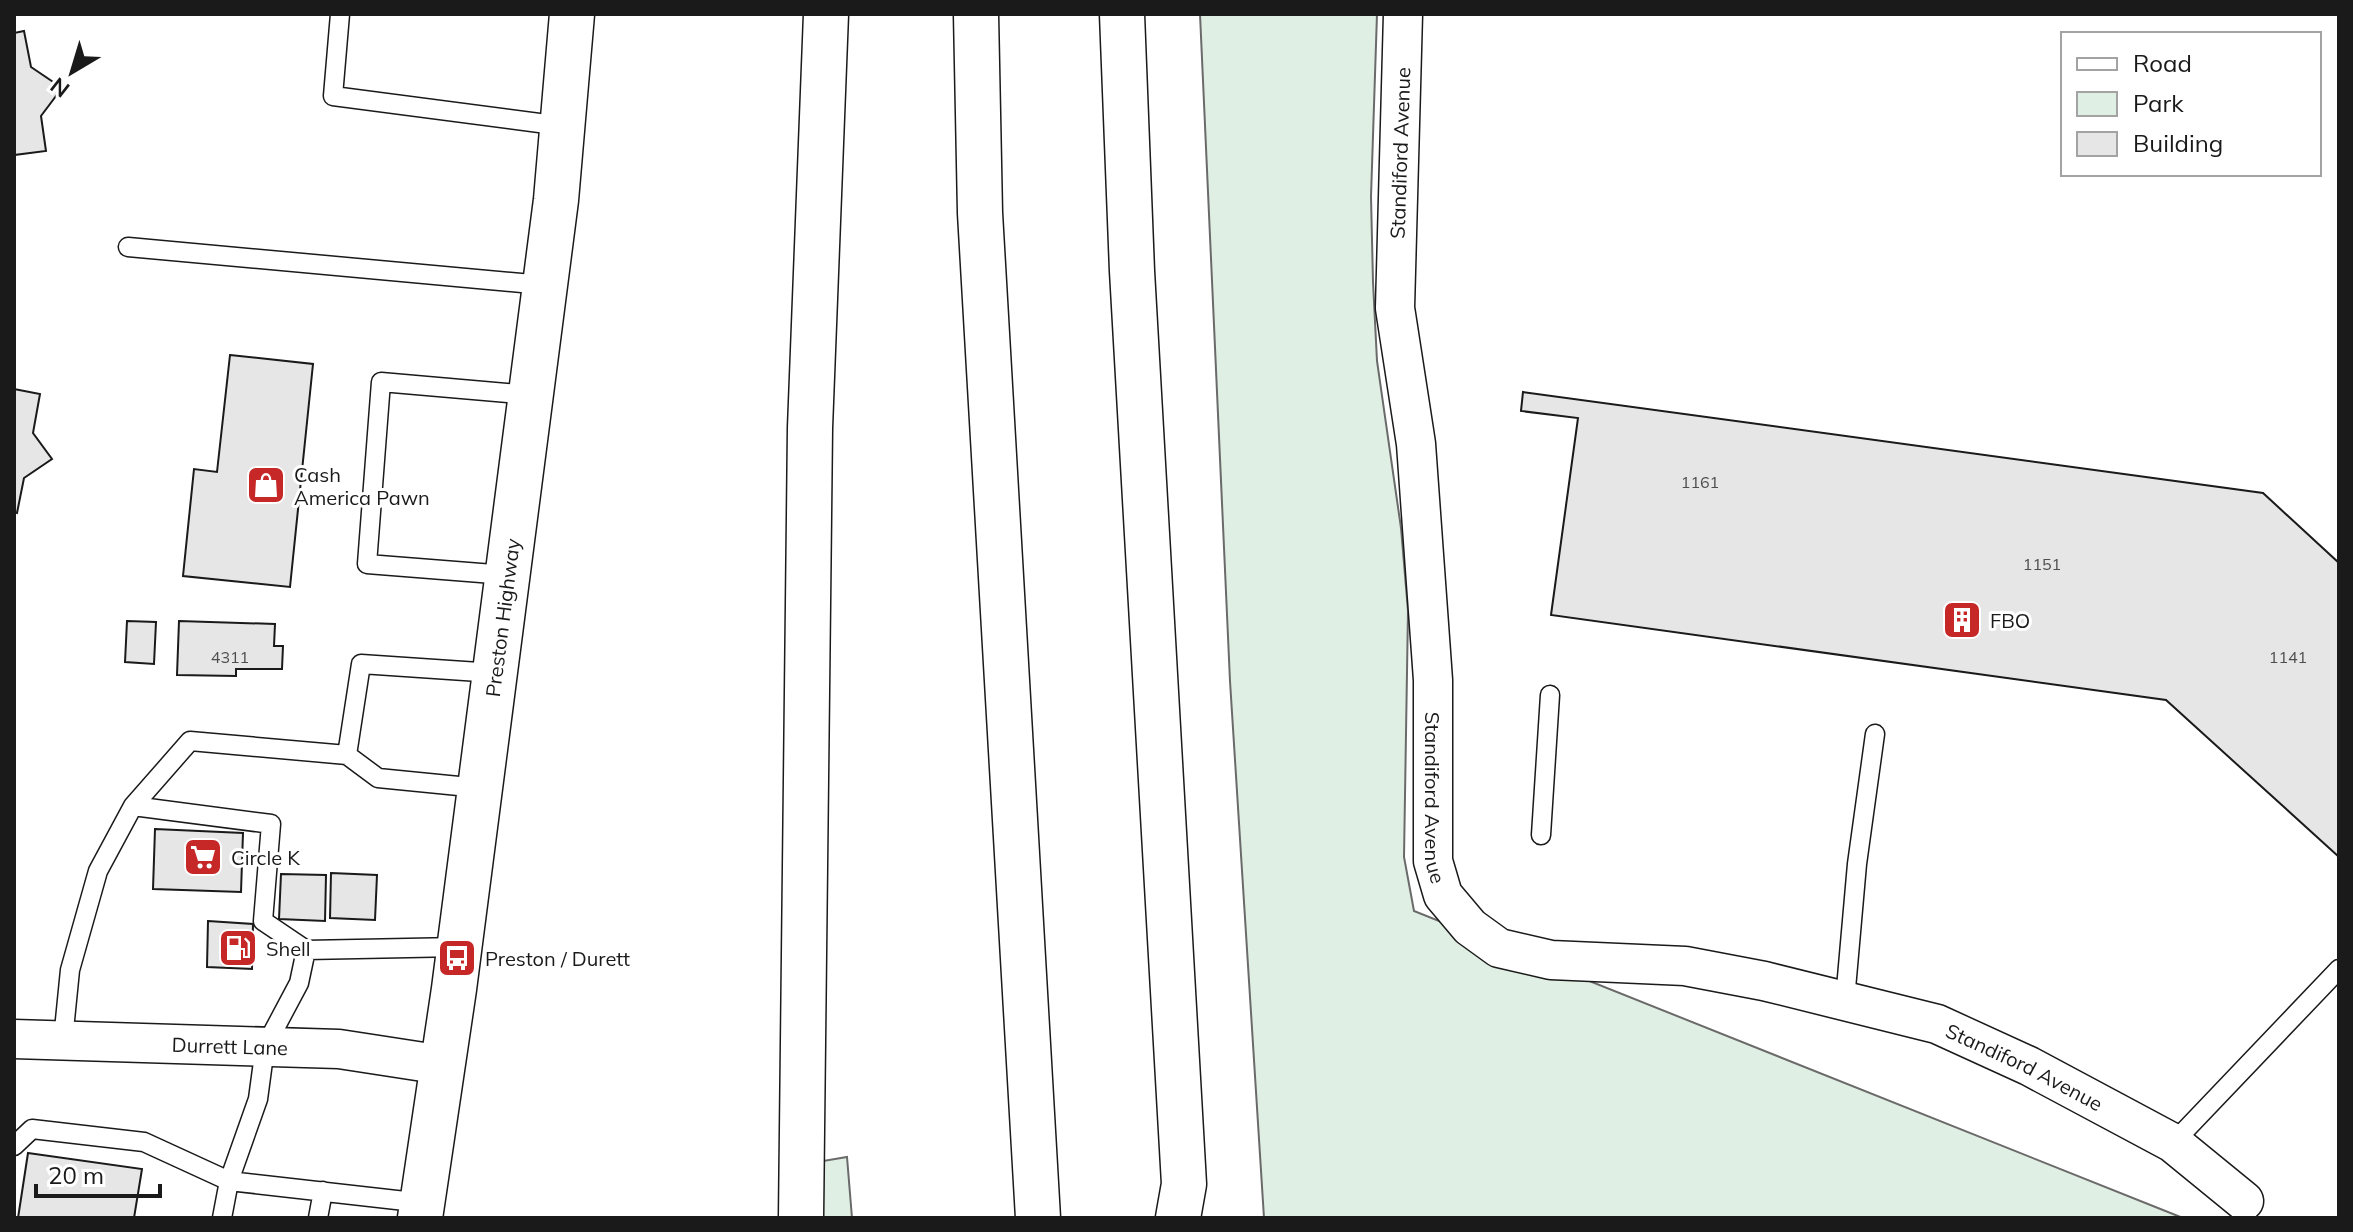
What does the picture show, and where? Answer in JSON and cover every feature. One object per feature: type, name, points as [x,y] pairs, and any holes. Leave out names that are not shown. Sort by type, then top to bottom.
[{"type":"main road","name":"Preston Highway","points":[[421,1210],[459,947],[556,200],[572,14]]},
{"type":"main road","points":[[801,1218],[810,428],[826,14]]},
{"type":"main road","points":[[976,14],[980,213],[1038,1218]]},
{"type":"main road","points":[[1122,14],[1134,318],[1188,1207]]},
{"type":"street","name":"Standiford Avenue","points":[[1403,14],[1395,308],[1416,444],[1433,680],[1433,861],[1443,895],[1470,927],[1499,948],[1551,960],[1685,966],[1845,1000],[1937,1024],[2029,1066],[2173,1143],[2244,1201]]},
{"type":"street","name":"Durrett Lane","points":[[14,1039],[339,1049],[443,1065]]},
{"type":"lane","points":[[340,14],[333,96],[562,126]]},
{"type":"lane","points":[[128,247],[543,285]]},
{"type":"lane","points":[[506,575],[367,564],[381,382],[529,395]]},
{"type":"lane","points":[[347,755],[361,664],[494,673]]},
{"type":"lane","points":[[1541,835],[1550,695]]},
{"type":"lane","points":[[1845,1000],[1857,864],[1875,734]]},
{"type":"lane","points":[[63,1040],[70,970],[98,871],[133,806],[190,741],[347,755],[378,778],[479,788]]},
{"type":"lane","points":[[133,806],[271,824],[263,921],[306,950],[459,947]]},
{"type":"lane","points":[[222,1218],[229,1181],[258,1099],[265,1047],[299,983],[306,950]]},
{"type":"lane","points":[[2173,1143],[2339,969]]},
{"type":"lane","points":[[14,1146],[32,1129],[144,1142],[229,1181],[323,1191],[421,1210]]},
{"type":"lane","points":[[318,1218],[323,1191]]},
{"type":"green space","points":[[1200,14],[1377,14],[1371,197],[1373,282],[1377,361],[1401,528],[1408,611],[1404,857],[1414,911],[2183,1218],[1264,1218],[1230,681]]},
{"type":"green space","points":[[847,1157],[852,1218],[817,1218],[817,1162]]},
{"type":"building","points":[[24,31],[31,67],[62,88],[41,116],[46,151],[14,155],[14,33]]},
{"type":"building","points":[[230,355],[313,364],[290,587],[183,576],[194,469],[217,472]]},
{"type":"building","points":[[14,389],[40,394],[33,433],[52,459],[24,478],[17,513],[14,512]]},
{"type":"building","name":"FBO","points":[[1523,392],[2263,493],[2339,563],[2339,857],[2166,700],[1551,615],[1578,418],[1521,411]]},
{"type":"building","points":[[127,621],[156,622],[154,664],[125,662]]},
{"type":"building","points":[[179,621],[275,624],[274,646],[283,646],[282,669],[236,669],[236,676],[177,675]]},
{"type":"building","points":[[155,829],[243,833],[241,892],[153,889]]},
{"type":"building","points":[[331,873],[377,875],[375,920],[330,918]]},
{"type":"building","points":[[281,874],[326,875],[325,921],[279,919]]},
{"type":"building","points":[[208,921],[253,924],[252,969],[207,967]]},
{"type":"building","points":[[28,1153],[142,1169],[134,1218],[18,1218]]},
{"type":"place","name":"Cash America Pawn","points":[[266,485]]},
{"type":"place","name":"FBO","points":[[1962,620]]},
{"type":"place","name":"Circle K","points":[[203,857]]},
{"type":"place","name":"Shell","points":[[238,948]]},
{"type":"place","name":"Preston / Durett","points":[[457,958]]}]
